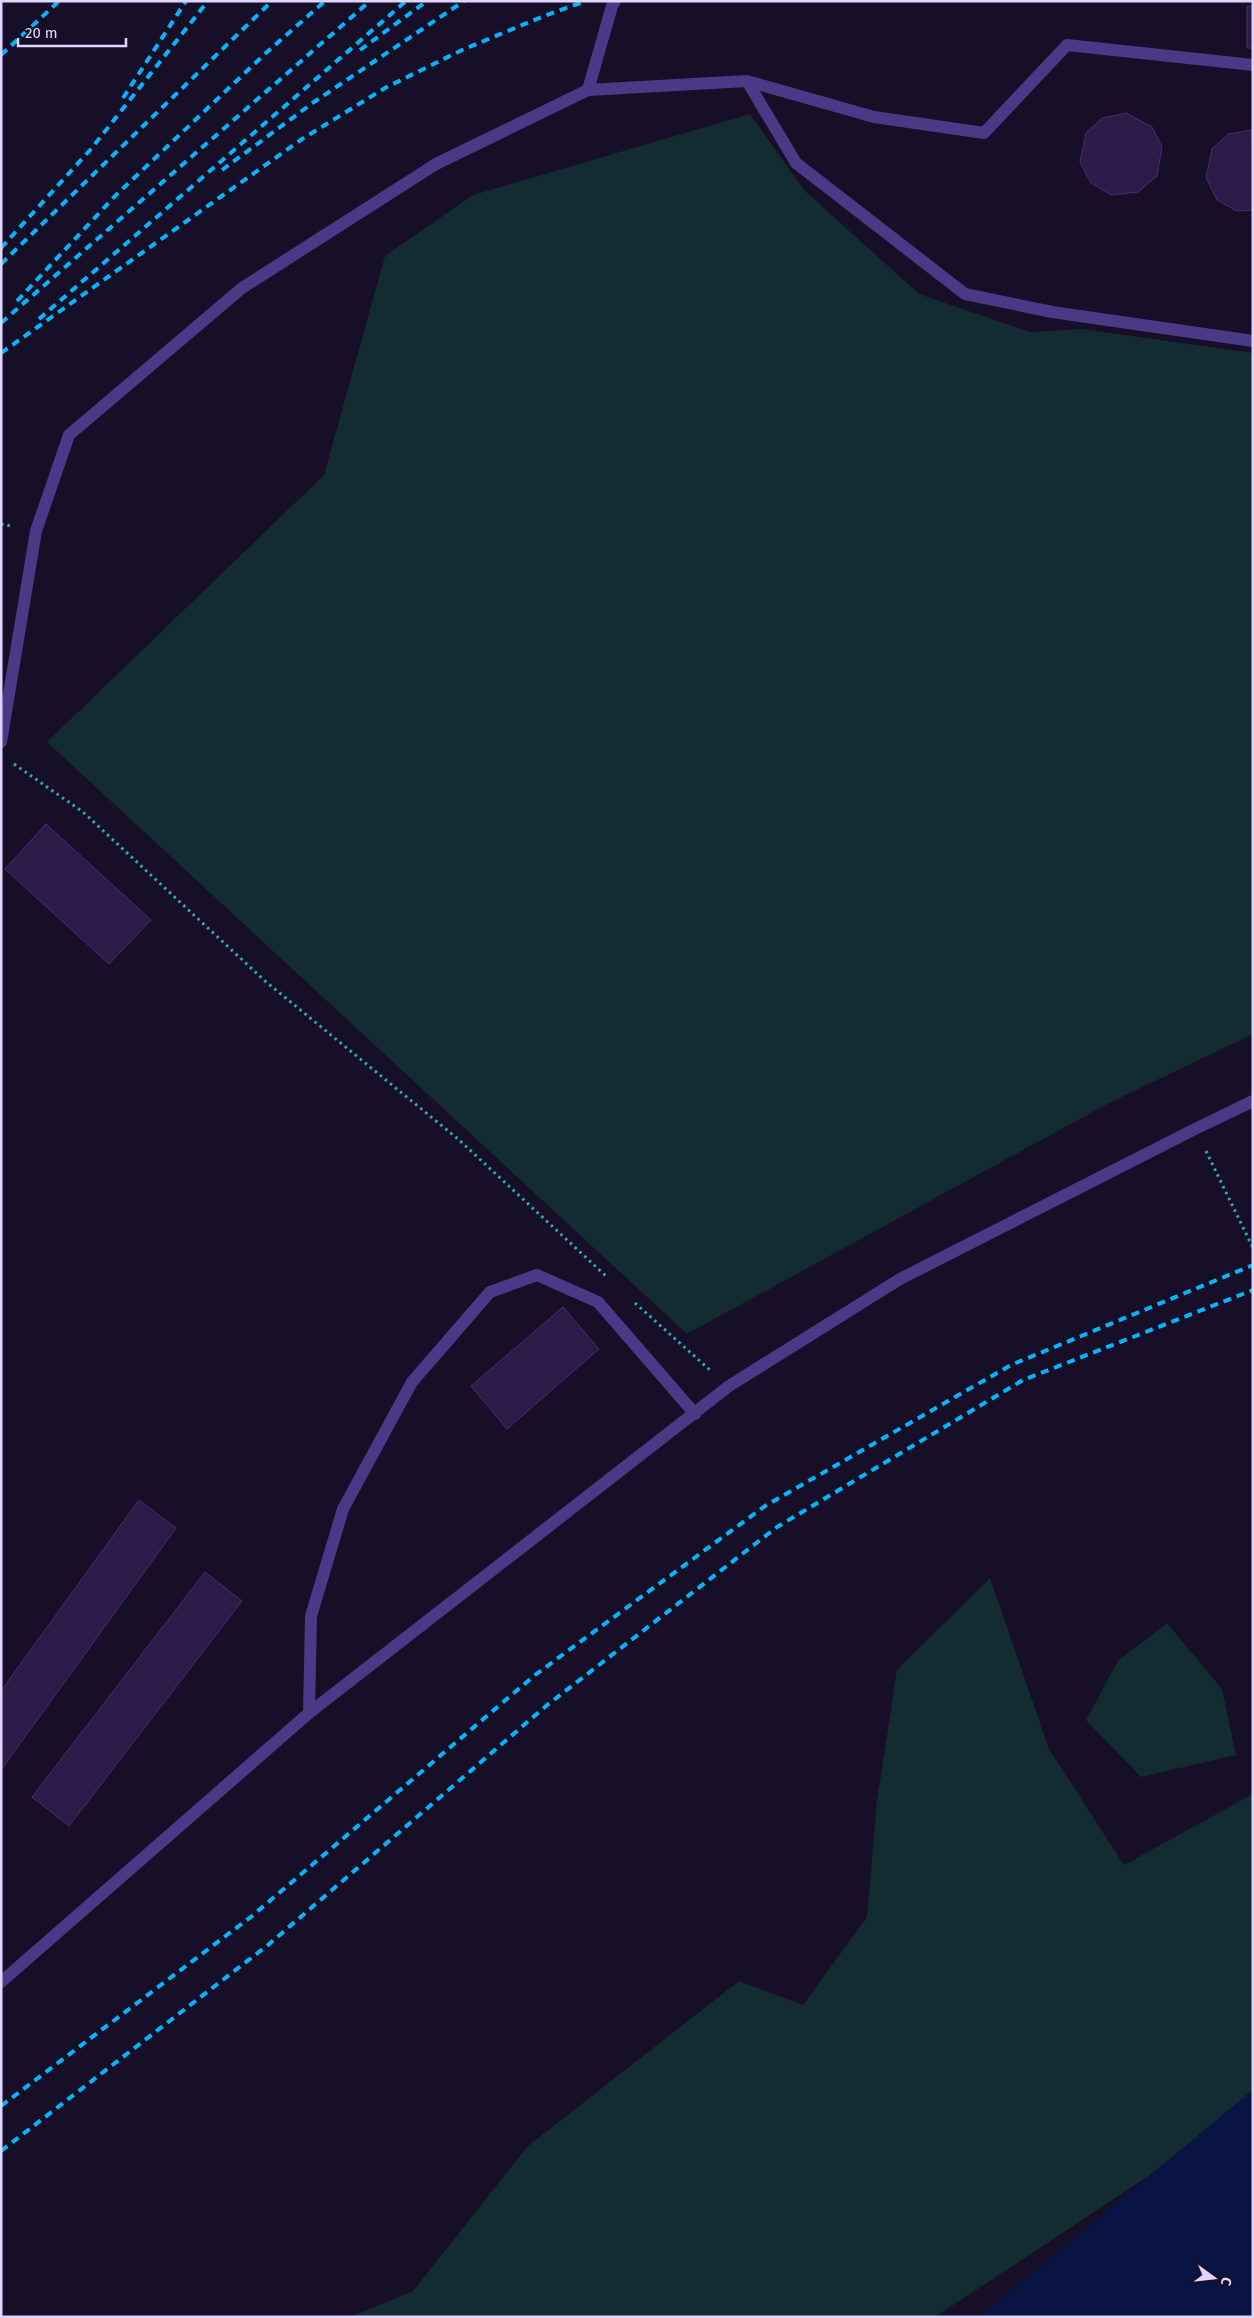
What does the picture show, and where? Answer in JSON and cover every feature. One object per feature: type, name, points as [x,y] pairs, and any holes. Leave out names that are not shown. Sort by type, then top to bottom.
[{"type":"street","points":[[588,90],[615,1]]},
{"type":"street","points":[[1,742],[36,531],[69,435],[242,288],[436,164],[588,90],[746,81],[874,116],[984,133],[1068,45],[1253,65]]},
{"type":"street","points":[[746,81],[796,162],[965,294],[1052,312],[1253,341]]},
{"type":"street","points":[[1,1982],[309,1713],[729,1386],[900,1279],[1253,1101]]},
{"type":"street","points":[[309,1713],[311,1616],[343,1509],[412,1382],[490,1292],[537,1275],[598,1302],[695,1414]]},
{"type":"path","points":[[9,761],[83,812],[265,981],[458,1139],[608,1278]]},
{"type":"path","points":[[1195,1129],[1253,1248]]},
{"type":"path","points":[[629,1298],[729,1386]]},
{"type":"green space","points":[[750,114],[804,190],[919,294],[1030,332],[1082,329],[1253,353],[1253,1034],[1109,1103],[687,1334],[47,742],[324,475],[385,256],[473,195]]},
{"type":"green space","points":[[990,1578],[1049,1749],[1124,1865],[1253,1794],[1253,2090],[1153,2173],[935,2317],[351,2317],[413,2291],[528,2146],[739,1981],[803,2005],[867,1917],[877,1801],[897,1670]]},
{"type":"green space","points":[[1167,1623],[1222,1689],[1236,1755],[1141,1777],[1086,1720],[1118,1661]]},
{"type":"shaded area","points":[[1253,2090],[1253,2317],[979,2317]]},
{"type":"building","points":[[1247,6],[1253,6],[1253,48],[1247,48]]},
{"type":"building","points":[[1126,113],[1152,127],[1162,147],[1157,176],[1138,192],[1111,195],[1091,183],[1080,162],[1086,133],[1102,118]]},
{"type":"building","points":[[1252,130],[1253,210],[1237,211],[1217,200],[1206,178],[1212,149],[1228,134]]},
{"type":"building","points":[[46,824],[151,920],[109,964],[5,869]]},
{"type":"building","points":[[563,1307],[599,1349],[507,1429],[471,1386]]},
{"type":"building","points":[[139,1500],[176,1528],[1,1770],[1,1691]]},
{"type":"building","points":[[205,1572],[242,1601],[69,1826],[32,1797]]},
{"type":"railway","points":[[1,55],[59,1]]},
{"type":"railway","points":[[123,98],[186,1]]},
{"type":"railway","points":[[1,248],[91,149],[208,1]]},
{"type":"railway","points":[[1,264],[272,1]]},
{"type":"railway","points":[[17,301],[116,195],[267,52],[325,1]]},
{"type":"railway","points":[[1,323],[370,1]]},
{"type":"railway","points":[[39,319],[406,1]]},
{"type":"railway","points":[[360,50],[427,1]]},
{"type":"railway","points":[[222,170],[314,102],[464,1]]},
{"type":"railway","points":[[1,353],[302,139],[385,88],[462,50],[586,1]]},
{"type":"railway","points":[[1,2106],[252,1916],[535,1675],[765,1506],[1011,1365],[1253,1265]]},
{"type":"railway","points":[[1,2151],[268,1945],[546,1706],[777,1527],[1023,1380],[1253,1290]]}]
